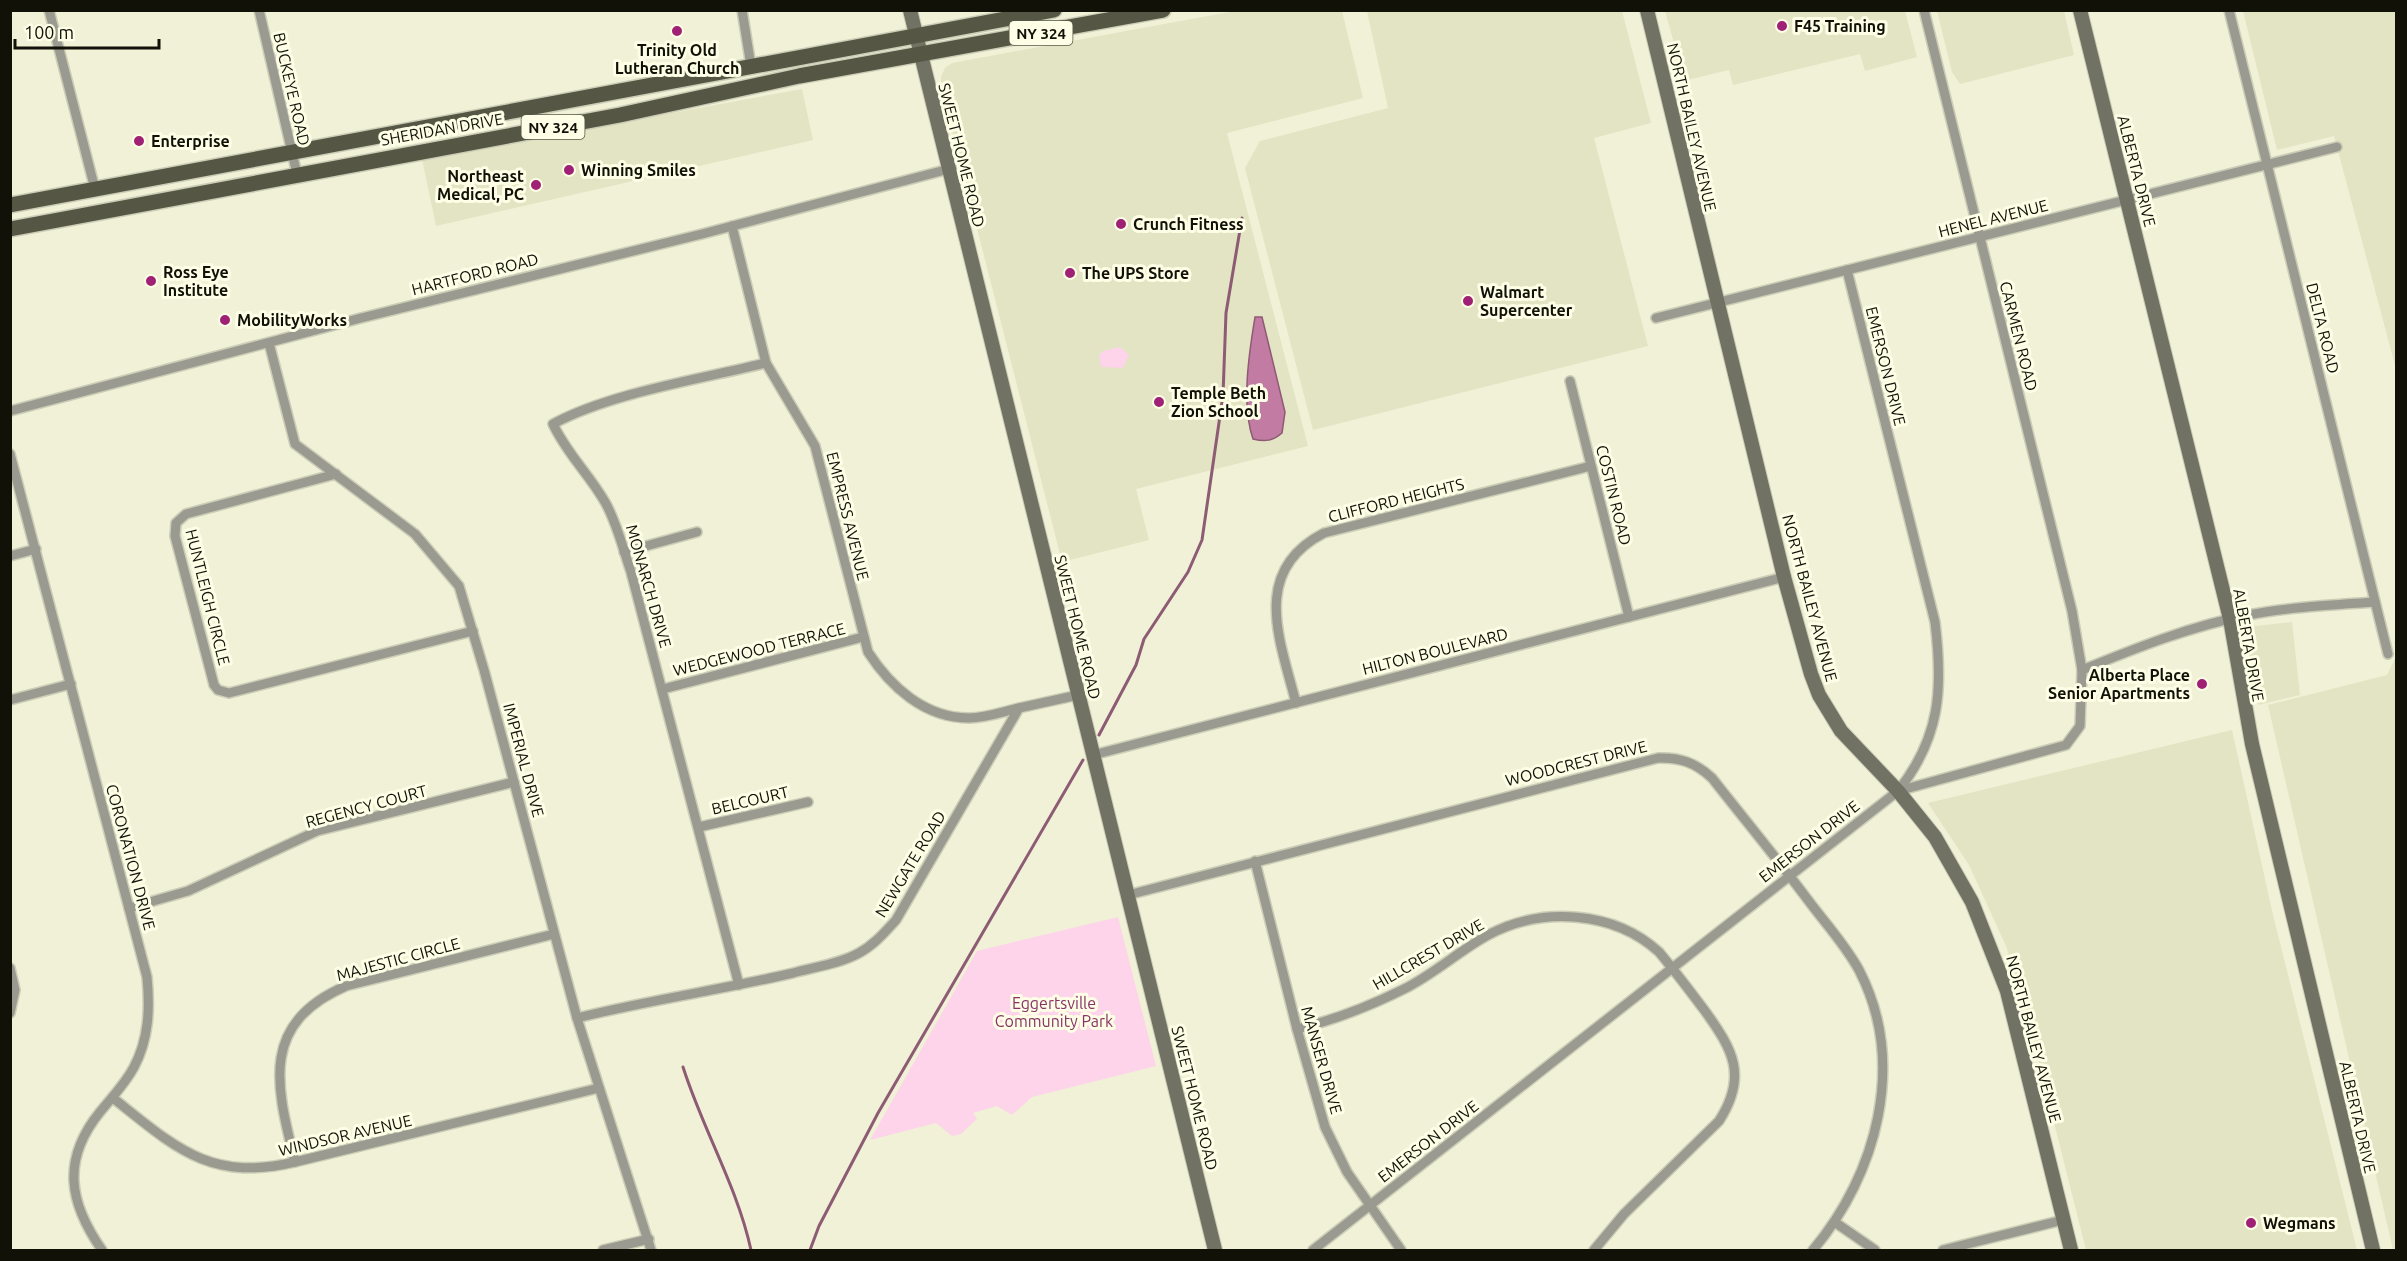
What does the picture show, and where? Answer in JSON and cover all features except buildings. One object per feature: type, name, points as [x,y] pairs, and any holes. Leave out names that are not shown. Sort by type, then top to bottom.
[{"type":"main road","name":"SHERIDAN DRIVE","points":[[10,205],[1054,10]]},
{"type":"main road","name":"SHERIDAN DRIVE","points":[[10,229],[601,118],[799,76],[1163,10]]},
{"type":"street","points":[[49,10],[95,189]]},
{"type":"street","name":"BUCKEYE ROAD","points":[[259,10],[297,174]]},
{"type":"street","points":[[742,10],[751,66]]},
{"type":"street","name":"SWEET HOME ROAD","points":[[910,10],[1215,1251]]},
{"type":"street","name":"NORTH BAILEY AVENUE","points":[[1647,10],[1784,577],[1819,695],[1841,731],[1898,791],[1947,854],[1972,902],[2007,991],[2071,1251]]},
{"type":"street","name":"CARMEN ROAD","points":[[1898,791],[2066,745],[2080,726],[2082,670],[2072,611],[1924,10]]},
{"type":"street","name":"ALBERTA DRIVE","points":[[2080,10],[2230,619],[2252,744],[2373,1251]]},
{"type":"street","name":"DELTA ROAD","points":[[2229,10],[2388,654]]},
{"type":"street","name":"HENEL AVENUE","points":[[1656,318],[2337,147]]},
{"type":"street","name":"HARTFORD ROAD","points":[[10,411],[361,318],[732,226],[949,169]]},
{"type":"street","name":"EMPRESS AVENUE","points":[[732,226],[765,363],[815,446],[863,638],[881,673],[906,697],[941,712],[966,718],[1019,708]]},
{"type":"street","name":"EMERSON DRIVE","points":[[1313,1251],[1898,791],[1917,766],[1932,728],[1940,684],[1940,660],[1931,602],[1846,270]]},
{"type":"street","name":"IMPERIAL DRIVE","points":[[269,344],[296,444],[415,534],[459,586],[577,1018],[651,1251]]},
{"type":"street","name":"MONARCH DRIVE","points":[[739,985],[663,689],[624,552],[605,502],[564,448],[553,424],[577,411],[614,400],[765,363]]},
{"type":"street","name":"COSTIN ROAD","points":[[1570,381],[1629,617]]},
{"type":"street","name":"CORONATION DRIVE","points":[[10,454],[147,977],[149,1012],[142,1046],[135,1065],[91,1125],[77,1156],[74,1172],[75,1200],[97,1249]]},
{"type":"street","name":"CLIFFORD HEIGHTS","points":[[1296,702],[1274,609],[1278,584],[1285,569],[1303,546],[1324,533],[1591,466]]},
{"type":"street","name":"HUNTLEIGH CIRCLE","points":[[336,474],[186,514],[176,523],[175,536],[214,685],[218,690],[229,693],[473,631]]},
{"type":"street","points":[[624,552],[697,532]]},
{"type":"street","points":[[10,556],[36,549]]},
{"type":"street","name":"HILTON BOULEVARD","points":[[1093,755],[1784,577]]},
{"type":"street","points":[[2082,670],[2173,635],[2230,619],[2275,610],[2375,602]]},
{"type":"street","name":"WEDGEWOOD TERRACE","points":[[663,689],[863,638]]},
{"type":"street","points":[[10,700],[71,684]]},
{"type":"street","points":[[1019,708],[1078,695]]},
{"type":"street","name":"NEWGATE ROAD","points":[[577,1018],[646,1001],[739,985],[843,960],[864,950],[885,932],[905,905],[1019,708]]},
{"type":"street","name":"WOODCREST DRIVE","points":[[1128,895],[1658,758],[1684,760],[1705,771],[1790,875],[1854,962],[1867,987],[1878,1027],[1882,1082],[1875,1133],[1862,1176],[1836,1223],[1814,1251]]},
{"type":"street","name":"REGENCY COURT","points":[[129,908],[188,891],[317,831],[514,782]]},
{"type":"street","name":"BELCOURT","points":[[699,827],[808,802]]},
{"type":"street","name":"MANSER DRIVE","points":[[1255,861],[1297,1029],[1325,1127],[1347,1172],[1401,1251]]},
{"type":"street","name":"HILLCREST DRIVE","points":[[1297,1029],[1333,1019],[1395,993],[1489,934],[1535,920],[1573,917],[1618,925],[1648,941],[1672,968],[1729,1047],[1735,1069],[1732,1095],[1728,1107],[1708,1135],[1633,1206],[1594,1251]]},
{"type":"street","name":"MAJESTIC CIRCLE","points":[[295,1162],[279,1097],[278,1073],[288,1037],[305,1012],[318,1000],[346,987],[555,934]]},
{"type":"street","points":[[10,968],[15,990],[10,1013]]},
{"type":"street","name":"WINDSOR AVENUE","points":[[113,1098],[165,1139],[199,1159],[218,1165],[252,1169],[295,1162],[599,1088]]},
{"type":"street","points":[[1943,1251],[2063,1220]]},
{"type":"street","points":[[1836,1223],[1875,1251]]},
{"type":"street","points":[[603,1251],[649,1239]]},
{"type":"shaded area","points":[[1235,11],[1342,11],[1363,98],[1227,133],[1308,446],[1136,489],[1149,540],[1062,562],[941,87],[941,77],[945,68],[952,63]]},
{"type":"shaded area","points":[[1367,11],[1622,11],[1651,123],[1594,138],[1648,346],[1313,430],[1245,168],[1260,141],[1388,108]]},
{"type":"shaded area","points":[[1665,11],[1905,11],[1917,57],[1865,71],[1860,54],[1733,85],[1729,70],[1679,82],[1679,61]]},
{"type":"shaded area","points":[[1937,11],[2064,11],[2074,55],[1960,84],[1952,72]]},
{"type":"shaded area","points":[[2243,11],[2396,11],[2396,369],[2334,136],[2277,150]]},
{"type":"shaded area","points":[[802,89],[813,140],[436,226],[422,159]]},
{"type":"shaded area","points":[[1255,317],[1262,317],[1285,412],[1282,433],[1265,441],[1253,439],[1247,411],[1249,362]]},
{"type":"shaded area","points":[[2292,622],[2300,695],[2258,705],[2245,634],[2255,626]]},
{"type":"shaded area","points":[[2396,657],[2396,1250],[2393,1250],[2268,705],[2387,675]]},
{"type":"shaded area","points":[[2232,730],[2273,915],[2357,1250],[2086,1250],[2022,995],[2006,946],[1969,865],[1928,803]]},
{"type":"green space","points":[[1120,347],[1129,355],[1123,368],[1101,367],[1099,355],[1103,351]]},
{"type":"green space","name":"Eggertsville Community Park","points":[[1118,917],[1156,1066],[1032,1097],[1012,1115],[997,1106],[973,1113],[977,1119],[961,1134],[952,1136],[936,1123],[870,1140],[977,951]]},
{"type":"waterway","points":[[1099,735],[1136,665],[1144,639],[1188,572],[1202,540],[1223,395],[1226,313],[1242,218]]},
{"type":"waterway","points":[[810,1250],[819,1226],[878,1113],[1083,760]]},
{"type":"waterway","points":[[683,1067],[729,1181],[751,1250]]},
{"type":"place","name":"F45 Training","points":[[1782,26]]},
{"type":"place","name":"Trinity Old Lutheran Church","points":[[677,31]]},
{"type":"place","name":"Enterprise","points":[[139,141]]},
{"type":"place","name":"Winning Smiles","points":[[569,170]]},
{"type":"place","name":"Northeast Medical, PC","points":[[536,185]]},
{"type":"place","name":"Crunch Fitness","points":[[1121,224]]},
{"type":"place","name":"The UPS Store","points":[[1070,273]]},
{"type":"place","name":"Ross Eye Institute","points":[[151,281]]},
{"type":"place","name":"Walmart Supercenter","points":[[1468,301]]},
{"type":"place","name":"MobilityWorks","points":[[225,320]]},
{"type":"place","name":"Temple Beth Zion School","points":[[1159,402]]},
{"type":"place","name":"Alberta Place Senior Apartments","points":[[2202,684]]},
{"type":"place","name":"Wegmans","points":[[2251,1223]]}]
